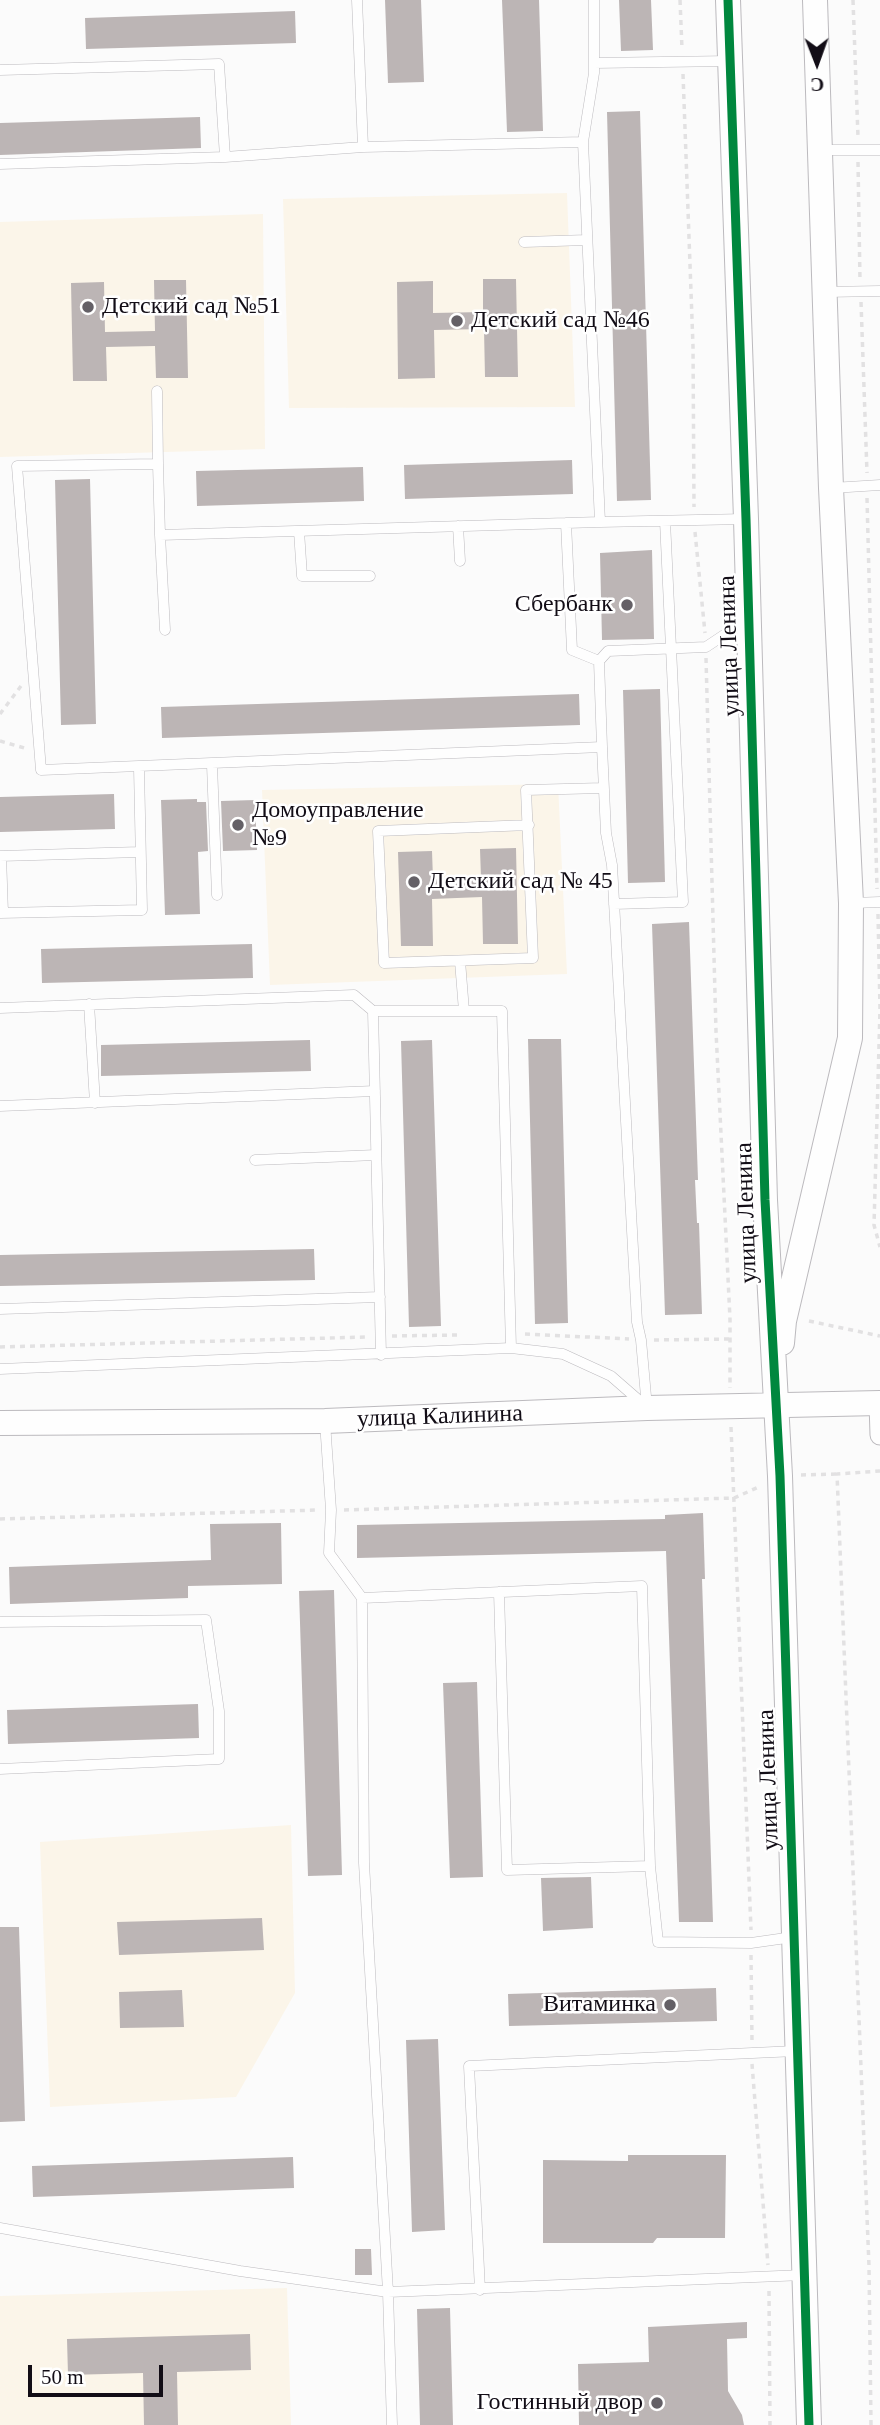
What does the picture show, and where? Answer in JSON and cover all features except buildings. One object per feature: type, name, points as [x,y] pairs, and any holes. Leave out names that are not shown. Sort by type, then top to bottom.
[{"type":"street","name":"улица Ленина","points":[[728,0],[766,1226],[776,1406],[809,2425]]},
{"type":"street","name":"улица Ленина","points":[[776,1406],[784,1321],[850,1038],[851,903],[831,488],[815,0]]},
{"type":"street","name":"улица Калинина","points":[[0,1423],[325,1421],[647,1408],[880,1404]]},
{"type":"street","points":[[880,1404],[880,1435]]},
{"type":"lane","points":[[357,0],[363,147]]},
{"type":"lane","points":[[594,0],[594,63],[583,142],[600,522]]},
{"type":"lane","points":[[594,63],[730,61]]},
{"type":"lane","points":[[0,70],[219,64],[225,157]]},
{"type":"lane","points":[[0,163],[225,157],[363,147],[583,142]]},
{"type":"lane","points":[[819,150],[880,150]]},
{"type":"lane","points":[[524,242],[587,240]]},
{"type":"lane","points":[[825,292],[880,291]]},
{"type":"lane","points":[[157,391],[165,630]]},
{"type":"lane","points":[[158,464],[17,466],[41,770],[602,747]]},
{"type":"lane","points":[[831,488],[880,485]]},
{"type":"lane","points":[[160,535],[746,519]]},
{"type":"lane","points":[[614,904],[683,902],[665,521]]},
{"type":"lane","points":[[566,523],[572,650],[598,661]]},
{"type":"lane","points":[[458,526],[460,561]]},
{"type":"lane","points":[[299,531],[302,576],[370,576]]},
{"type":"lane","points":[[647,1408],[637,1322],[614,904],[603,788],[598,661],[608,651],[706,647],[748,619]]},
{"type":"lane","points":[[212,765],[217,895]]},
{"type":"lane","points":[[139,768],[141,852],[142,910],[1,913],[0,856],[141,852]]},
{"type":"lane","points":[[529,825],[378,831],[384,963],[533,958],[529,825],[526,790],[603,788]]},
{"type":"lane","points":[[851,903],[879,902]]},
{"type":"lane","points":[[460,961],[464,1011]]},
{"type":"lane","points":[[0,1008],[354,995],[373,1011],[502,1011],[511,1348]]},
{"type":"lane","points":[[89,1004],[95,1103]]},
{"type":"lane","points":[[373,1011],[381,1354]]},
{"type":"lane","points":[[0,1106],[375,1091]]},
{"type":"lane","points":[[255,1160],[376,1155]]},
{"type":"lane","points":[[0,1309],[380,1297]]},
{"type":"lane","points":[[0,1368],[511,1348],[563,1354],[611,1376],[647,1408]]},
{"type":"lane","points":[[325,1421],[331,1510],[329,1553],[362,1598],[364,1863],[393,2425]]},
{"type":"lane","points":[[362,1598],[642,1586],[650,1866],[657,1942],[751,1942],[793,1937]]},
{"type":"lane","points":[[499,1592],[507,1870],[650,1866]]},
{"type":"lane","points":[[0,1622],[206,1620],[219,1711],[219,1759],[0,1769]]},
{"type":"lane","points":[[480,2290],[469,2066],[797,2051]]},
{"type":"lane","points":[[0,2228],[240,2271],[388,2292],[805,2275]]},
{"type":"path","points":[[680,0],[694,346],[694,521],[706,647],[714,976],[729,1339]]},
{"type":"path","points":[[853,0],[879,902],[880,1009],[874,1225],[880,1247]]},
{"type":"path","points":[[0,714],[33,670]]},
{"type":"path","points":[[0,741],[40,752]]},
{"type":"path","points":[[809,1321],[880,1336]]},
{"type":"path","points":[[872,2425],[869,2266],[838,1474],[880,1471]]},
{"type":"path","points":[[0,1519],[734,1499],[751,1942],[752,2054],[769,2276],[770,2425]]},
{"type":"shaded area","points":[[567,193],[575,407],[289,408],[283,199]]},
{"type":"shaded area","points":[[263,214],[265,449],[0,457],[0,222]]},
{"type":"shaded area","name":"Детский сад № 45","points":[[558,784],[567,974],[270,985],[262,790]]},
{"type":"shaded area","points":[[291,1825],[295,1993],[236,2097],[50,2107],[40,1842]]},
{"type":"shaded area","points":[[287,2288],[291,2425],[0,2425],[0,2296]]},
{"type":"cycle path","points":[[728,0],[765,1200],[780,1476],[809,2425]]},
{"type":"place","name":"Детский сад №51","points":[[88,307]]},
{"type":"place","name":"Детский сад №46","points":[[457,321]]},
{"type":"place","name":"Сбербанк","points":[[627,605]]},
{"type":"place","name":"Домоуправление №9","points":[[238,825]]},
{"type":"place","name":"Детский сад № 45","points":[[414,882]]},
{"type":"place","name":"Витаминка","points":[[670,2005]]},
{"type":"place","name":"Гостинный двор","points":[[657,2403]]}]
